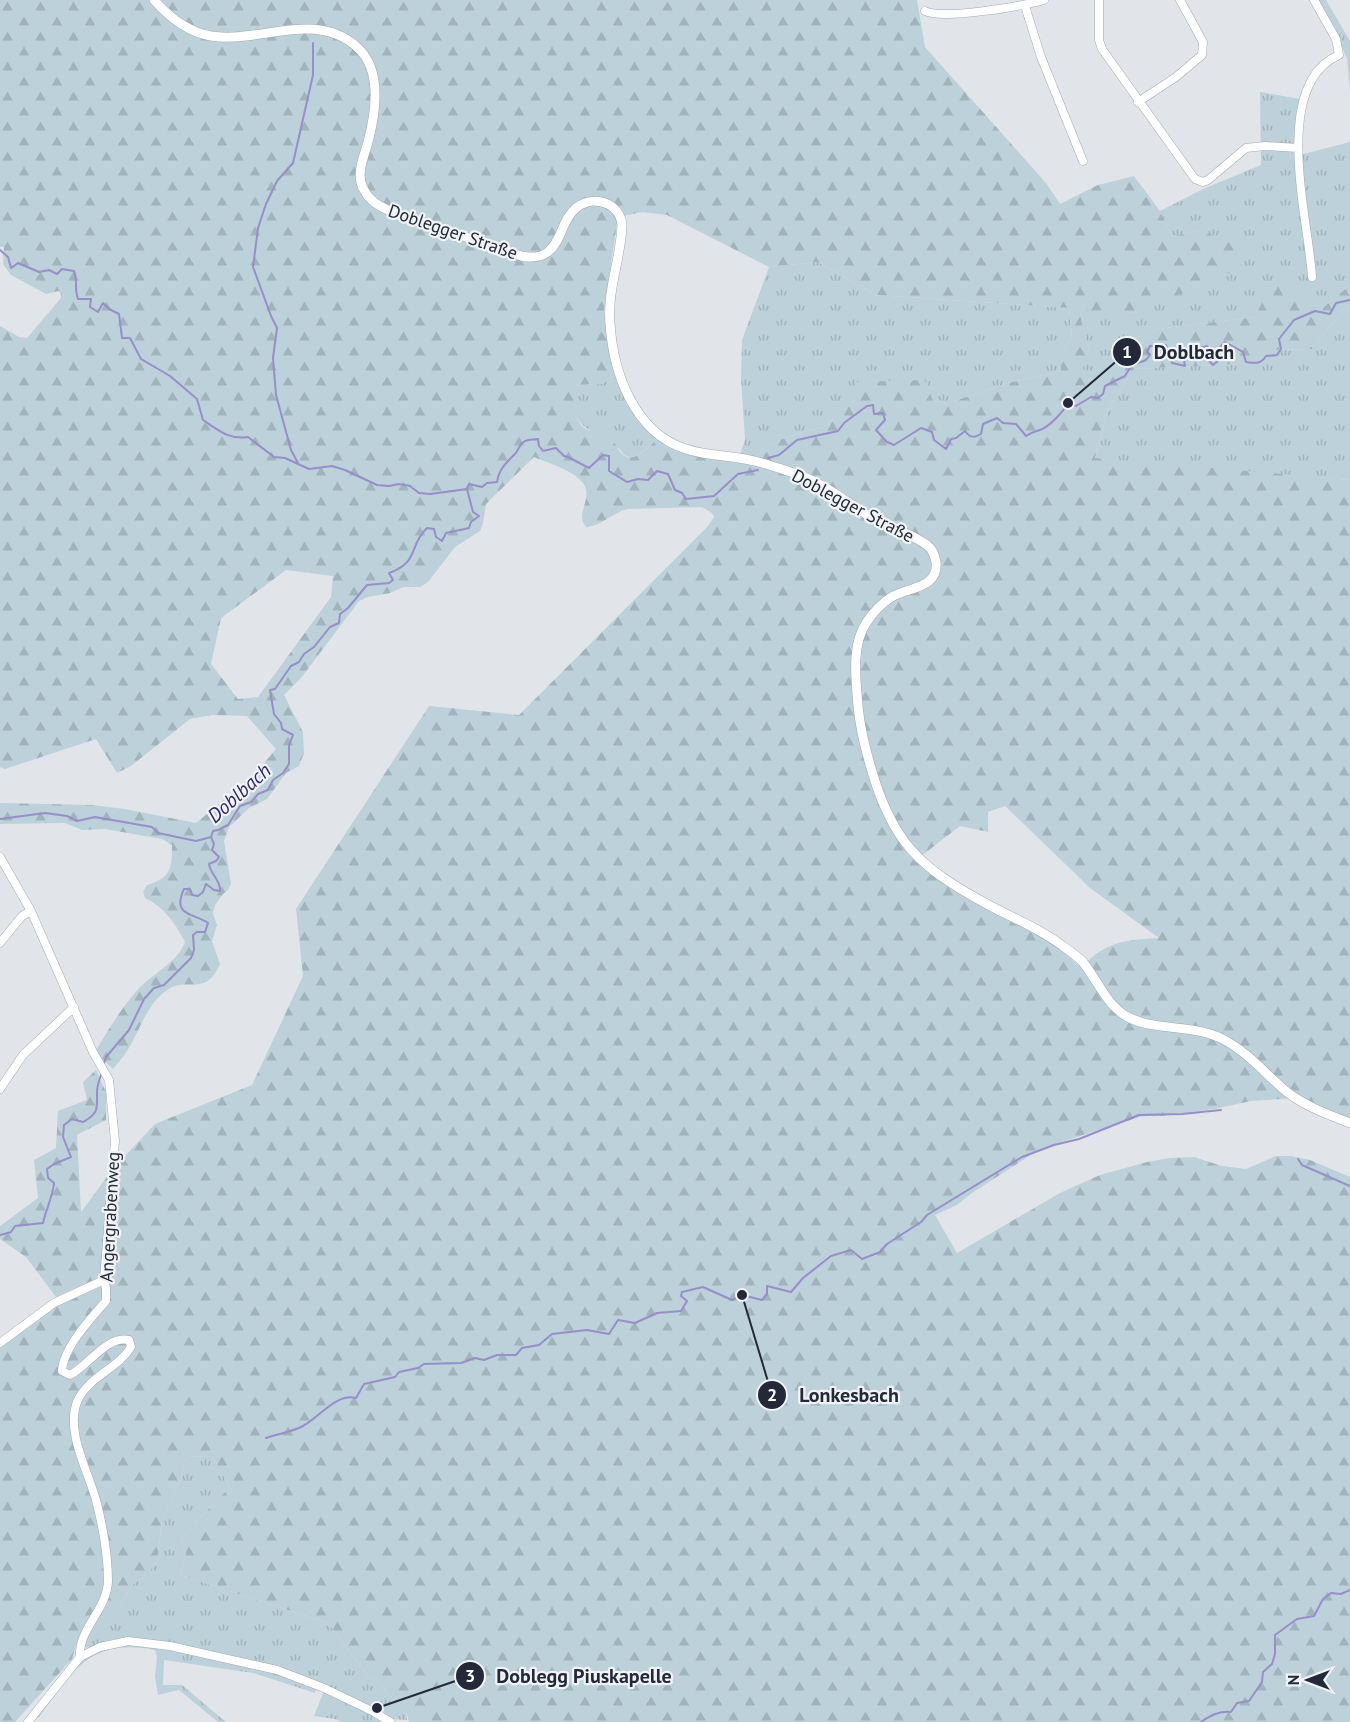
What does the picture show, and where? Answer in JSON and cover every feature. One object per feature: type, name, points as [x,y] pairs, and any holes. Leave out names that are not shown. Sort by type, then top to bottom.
[{"type":"street","name":"Doblegger Straße","points":[[154,0],[180,23],[210,36],[303,29],[339,36],[358,48],[369,61],[374,95],[370,132],[361,166],[361,184],[374,202],[388,210],[515,254],[535,257],[545,254],[552,247],[567,219],[576,208],[596,201],[616,209],[622,218],[622,225],[610,300],[611,337],[623,384],[636,410],[646,422],[667,440],[686,449],[750,459],[814,482],[877,521],[925,544],[934,554],[936,564],[932,579],[886,601],[864,625],[857,647],[857,696],[861,732],[879,796],[901,840],[918,858],[939,874],[983,902],[1060,944],[1081,961],[1108,999],[1126,1016],[1147,1023],[1201,1030],[1223,1038],[1248,1055],[1294,1097],[1350,1124]]},
{"type":"street","points":[[926,11],[937,14],[1025,6],[1044,0]]},
{"type":"street","points":[[1099,0],[1100,44],[1138,102],[1193,177],[1200,182],[1208,180],[1246,148],[1265,146],[1298,148]]},
{"type":"street","points":[[1138,102],[1176,77],[1202,55],[1203,42],[1180,0]]},
{"type":"street","points":[[1312,277],[1299,173],[1298,148],[1302,111],[1311,82],[1319,68],[1339,55],[1336,39],[1314,0]]},
{"type":"street","points":[[1025,6],[1044,65],[1083,161]]},
{"type":"street","name":"Angergrabenweg","points":[[0,857],[31,911],[99,1063],[109,1080],[115,1141],[104,1280],[106,1301],[88,1321],[62,1361],[62,1371],[70,1375],[79,1370],[105,1347],[121,1338],[129,1340],[131,1347],[127,1355],[86,1388],[77,1402],[73,1422],[81,1457],[97,1503],[105,1546],[108,1582],[105,1597],[83,1638],[80,1658]]},
{"type":"street","points":[[0,943],[22,916],[31,911]]},
{"type":"street","points":[[0,1089],[23,1055],[74,1007]]},
{"type":"street","points":[[0,1343],[54,1304],[104,1280]]},
{"type":"street","points":[[28,1722],[80,1658],[107,1644],[132,1641],[234,1659],[278,1670],[307,1680],[363,1706],[390,1722]]},
{"type":"green space","points":[[0,0],[917,0],[925,47],[1046,183],[1060,204],[1098,185],[1134,176],[1160,211],[1172,236],[1201,230],[1238,247],[1241,268],[1136,313],[1085,310],[1081,319],[1089,351],[1083,368],[1095,384],[1157,329],[1255,317],[1277,271],[1307,305],[1325,306],[1350,285],[1350,307],[1328,328],[1313,349],[1266,350],[1258,363],[1134,369],[1108,409],[1095,458],[1350,480],[1350,1120],[1300,1098],[1251,1101],[1214,1109],[1143,1116],[1034,1153],[957,1205],[935,1215],[957,1253],[1060,1193],[1100,1175],[1147,1162],[1194,1157],[1222,1166],[1246,1169],[1276,1156],[1291,1156],[1310,1160],[1350,1177],[1350,1722],[409,1722],[405,1707],[391,1698],[382,1686],[368,1676],[328,1623],[180,1575],[186,1554],[181,1538],[230,1487],[212,1456],[187,1457],[177,1488],[162,1521],[157,1562],[144,1577],[133,1584],[117,1609],[109,1609],[106,1602],[99,1604],[79,1637],[72,1659],[15,1722],[0,1722],[0,1346],[56,1297],[26,1257],[0,1239],[0,1226],[38,1198],[34,1160],[56,1148],[58,1111],[87,1100],[83,1082],[96,1070],[106,1092],[106,1120],[77,1135],[81,1212],[112,1170],[155,1124],[252,1085],[303,976],[296,909],[429,706],[519,715],[708,526],[714,517],[702,507],[628,509],[586,527],[582,517],[586,495],[583,483],[567,471],[534,457],[486,504],[480,531],[455,547],[428,582],[420,587],[403,587],[359,601],[301,678],[284,695],[303,732],[304,753],[299,766],[286,773],[267,799],[249,808],[229,827],[224,841],[231,884],[215,905],[213,913],[217,925],[212,941],[220,964],[215,974],[203,983],[176,986],[162,994],[146,1014],[128,1049],[113,1069],[95,1052],[134,994],[170,963],[185,942],[168,916],[152,901],[145,898],[143,892],[147,885],[161,879],[168,871],[172,845],[162,839],[105,829],[82,830],[65,823],[0,824],[0,803],[92,805],[196,823],[254,775],[276,749],[247,716],[212,715],[190,719],[131,766],[117,773],[96,739],[5,769],[0,767],[0,326],[19,337],[27,338],[61,298],[61,294],[59,291],[46,294],[11,275],[3,264],[4,247],[0,247]],"holes":[[[642,212],[667,215],[769,267],[818,262],[876,295],[1069,308],[1072,338],[1061,355],[1061,371],[1008,383],[951,402],[933,401],[925,380],[855,382],[855,400],[824,427],[799,433],[767,445],[751,464],[669,445],[657,439],[636,456],[626,457],[609,438],[587,430],[579,422],[574,400],[574,385],[603,384],[615,376],[604,310],[618,217]],[[286,570],[333,576],[331,597],[258,697],[238,699],[211,664],[221,618]],[[1005,806],[1090,888],[1159,938],[1113,945],[1079,966],[1056,945],[990,911],[915,861],[960,826],[988,832],[988,812]]]},
{"type":"green space","points":[[1317,0],[1326,0],[1350,41],[1350,92],[1347,59]]},
{"type":"green space","points":[[1260,92],[1306,100],[1300,155],[1350,142],[1350,285],[1325,306],[1307,305],[1255,317],[1157,329],[1095,384],[1082,368],[1089,351],[1081,319],[1085,309],[1136,313],[1201,230],[1172,236],[1160,211],[1203,189],[1261,165]]},
{"type":"green space","points":[[818,262],[876,295],[1069,308],[1072,338],[1061,355],[1061,371],[1008,383],[951,402],[933,401],[855,382],[855,400],[824,427],[799,433],[767,445],[756,458],[740,454],[745,440],[741,378],[742,340],[769,267]]},
{"type":"green space","points":[[1350,307],[1350,480],[1095,459],[1108,409],[1134,369],[1258,363],[1266,350],[1313,349],[1328,328]]},
{"type":"green space","points":[[615,376],[633,409],[657,439],[638,455],[631,457],[623,454],[607,439],[583,426],[575,412],[574,385],[595,384]]},
{"type":"green space","points":[[212,1456],[230,1487],[181,1538],[186,1554],[180,1575],[328,1623],[368,1676],[382,1686],[391,1698],[406,1707],[407,1720],[390,1719],[325,1685],[137,1639],[114,1639],[90,1648],[85,1647],[84,1642],[106,1602],[117,1609],[133,1584],[144,1577],[157,1562],[162,1521],[177,1488],[187,1457]]},
{"type":"green space","points":[[117,1644],[147,1645],[277,1673],[316,1687],[315,1693],[253,1673],[164,1660],[163,1685],[182,1685],[226,1722],[218,1722],[179,1690],[158,1695],[155,1650],[133,1647],[99,1653],[85,1661],[62,1685],[39,1717],[32,1722],[81,1661],[88,1655]]},
{"type":"green space","points":[[324,1691],[385,1722],[341,1722],[314,1716]]},
{"type":"waterway","points":[[298,463],[291,450],[276,395],[273,358],[277,328],[253,267],[258,228],[266,204],[277,181],[293,163],[313,75],[313,43]]},
{"type":"waterway","points":[[0,250],[8,257],[11,268],[18,263],[39,272],[49,270],[57,274],[62,269],[74,271],[78,299],[91,299],[90,307],[98,312],[103,303],[119,314],[122,338],[130,338],[141,359],[170,376],[197,399],[203,420],[224,433],[235,437],[248,437],[274,457],[285,458],[309,469],[332,466],[377,485],[399,484],[410,486],[419,493],[430,494],[467,489]]},
{"type":"waterway","name":"Doblbach","points":[[768,458],[779,455],[797,440],[838,431],[844,423],[867,406],[873,405],[874,414],[883,413],[885,420],[876,430],[887,442],[894,445],[921,428],[932,432],[934,440],[946,449],[951,439],[965,431],[970,436],[979,435],[983,424],[997,418],[1003,423],[1016,424],[1026,436],[1047,426],[1068,403],[1076,406],[1091,397],[1098,398],[1103,394],[1105,386],[1125,376],[1131,366],[1146,360],[1150,355],[1147,352],[1150,346],[1166,345],[1172,363],[1185,366],[1183,354],[1186,348],[1207,346],[1210,350],[1203,354],[1213,365],[1222,353],[1217,350],[1225,342],[1243,352],[1246,362],[1257,363],[1266,356],[1277,355],[1281,349],[1279,339],[1294,320],[1315,311],[1330,314],[1336,303],[1350,300]]},
{"type":"waterway","name":"Doblbach","points":[[103,1066],[106,1057],[129,1030],[144,999],[154,988],[164,985],[191,958],[194,950],[193,935],[197,932],[205,932],[208,923],[186,913],[180,905],[184,889],[190,889],[192,895],[198,896],[203,892],[206,884],[220,891],[209,864],[219,857],[212,850],[213,831],[228,825],[240,806],[251,802],[258,794],[268,790],[273,780],[283,773],[289,764],[289,745],[293,735],[282,729],[281,723],[274,714],[270,690],[275,689],[291,666],[299,662],[330,627],[339,623],[340,614],[367,585],[389,583],[393,580],[389,573],[399,569],[410,559],[417,541],[427,528],[434,529],[436,537],[442,541],[446,533],[469,528],[471,522],[479,516],[473,512],[467,489],[469,484],[482,487],[487,483],[497,482],[501,470],[521,444],[528,440],[538,439],[543,451],[556,448],[564,456],[589,468],[603,455],[609,456],[609,471],[627,482],[638,479],[648,480],[657,471],[668,474],[675,490],[682,493],[686,499],[714,496],[738,474],[758,470]]},
{"type":"waterway","points":[[0,819],[45,813],[67,816],[77,821],[95,817],[152,827],[158,833],[196,841],[211,837]]},
{"type":"waterway","name":"Doblbach","points":[[0,1235],[11,1232],[15,1226],[43,1223],[54,1183],[48,1178],[47,1169],[71,1157],[63,1137],[64,1125],[72,1119],[83,1122],[92,1116],[97,1107],[98,1087],[102,1072]]},
{"type":"waterway","points":[[266,1438],[303,1426],[335,1402],[349,1397],[356,1398],[364,1384],[395,1377],[399,1372],[418,1368],[424,1364],[461,1363],[475,1358],[484,1360],[497,1355],[516,1355],[522,1348],[539,1345],[552,1334],[587,1330],[609,1334],[618,1320],[635,1323],[657,1313],[681,1311],[687,1301],[681,1296],[682,1292],[703,1287],[732,1300],[742,1295],[762,1300],[767,1294],[767,1286],[791,1292],[803,1278],[831,1256],[851,1250],[862,1259],[880,1252],[887,1244],[921,1222],[927,1215],[1022,1157],[1054,1145],[1079,1139],[1139,1115],[1221,1110]]},
{"type":"waterway","points":[[1298,1159],[1302,1165],[1350,1186]]},
{"type":"waterway","points":[[1201,1722],[1215,1714],[1231,1712],[1237,1703],[1249,1701],[1262,1682],[1263,1672],[1272,1664],[1275,1654],[1275,1635],[1297,1619],[1314,1616],[1323,1599],[1331,1593],[1341,1594],[1350,1590]]},
{"type":"place","name":"Doblbach","points":[[1068,403]]},
{"type":"place","name":"Lonkesbach","points":[[742,1295]]},
{"type":"place","name":"Doblegg Piuskapelle","points":[[377,1708]]}]
